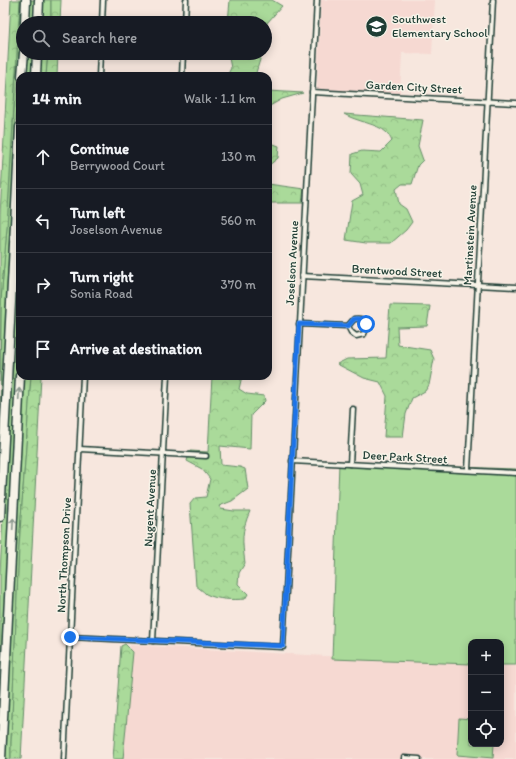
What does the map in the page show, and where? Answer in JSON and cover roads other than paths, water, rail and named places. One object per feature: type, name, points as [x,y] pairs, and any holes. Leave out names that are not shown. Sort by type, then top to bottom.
[{"type":"highway","points":[[25,16],[26,0]]},
{"type":"highway","points":[[38,16],[39,0]]},
{"type":"highway","points":[[22,72],[23,60]]},
{"type":"highway","points":[[36,72],[37,60]]},
{"type":"highway","points":[[0,517],[16,204]]},
{"type":"highway","points":[[1,759],[20,380]]},
{"type":"street","points":[[102,16],[103,0]]},
{"type":"street","points":[[185,16],[186,0]]},
{"type":"street","name":"Joselson Avenue","points":[[153,640],[283,646],[317,0]]},
{"type":"street","name":"Martinstein Avenue","points":[[468,470],[493,0]]},
{"type":"street","points":[[99,72],[100,60]]},
{"type":"street","points":[[182,72],[183,60]]},
{"type":"street","name":"Garden City Street","points":[[312,92],[516,103]]},
{"type":"street","name":"Brentwood Street","points":[[302,276],[516,288]]},
{"type":"street","points":[[358,318],[366,324],[366,328],[364,334],[356,336],[351,332],[348,326],[354,319],[358,318]]},
{"type":"street","points":[[299,324],[348,326]]},
{"type":"street","name":"North Thompson Drive","points":[[64,759],[83,380]]},
{"type":"street","name":"Nugent Avenue","points":[[153,640],[167,380]]},
{"type":"street","points":[[350,464],[353,409]]},
{"type":"street","points":[[80,450],[206,456]]},
{"type":"street","name":"Deer Park Street","points":[[292,461],[516,472]]},
{"type":"street","points":[[70,637],[153,640]]},
{"type":"street","points":[[404,758],[419,759]]},
{"type":"place","name":"Southwest Elementary School","points":[[377,26]]}]
